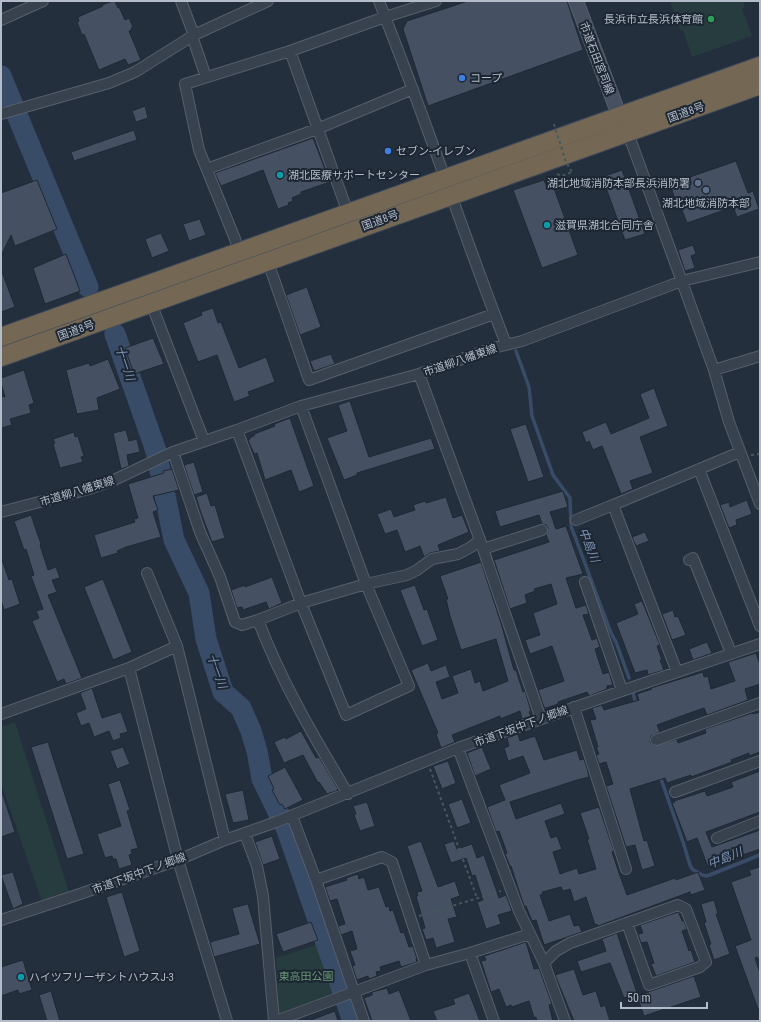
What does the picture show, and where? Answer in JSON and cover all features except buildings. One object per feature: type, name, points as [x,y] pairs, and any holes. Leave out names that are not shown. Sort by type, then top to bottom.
[{"type":"highway","name":"国道8号","points":[[1,357],[268,262],[619,116],[760,66]]},
{"type":"highway","name":"国道8号","points":[[1,337],[348,212],[448,187],[625,134],[760,85]]},
{"type":"street","points":[[1,20],[43,1]]},
{"type":"street","points":[[181,1],[206,77]]},
{"type":"street","points":[[4,113],[109,83],[135,72],[193,35],[268,1]]},
{"type":"street","points":[[379,1],[413,89],[506,344]]},
{"type":"street","points":[[239,252],[199,150],[185,84],[290,51],[436,1]]},
{"type":"street","name":"市道石田宮司線","points":[[576,1],[619,116]]},
{"type":"street","points":[[290,51],[348,212]]},
{"type":"street","points":[[207,169],[317,129],[413,89]]},
{"type":"street","points":[[619,116],[625,134],[632,144],[682,281],[714,370],[728,422],[760,504]]},
{"type":"street","points":[[268,262],[309,380],[494,314]]},
{"type":"street","name":"市道柳八幡東線","points":[[1,512],[89,489],[114,480],[172,452],[301,406],[419,374],[493,348],[522,341],[682,281],[760,262]]},
{"type":"street","points":[[151,303],[204,441]]},
{"type":"street","points":[[714,370],[760,356]]},
{"type":"street","points":[[419,374],[481,544],[541,719]]},
{"type":"street","points":[[237,430],[301,603],[346,714],[409,686],[366,584],[301,406]]},
{"type":"street","points":[[172,452],[200,532],[220,577],[235,622],[242,625],[301,603],[366,584],[407,575],[432,559],[458,554],[471,547],[481,544],[542,530]]},
{"type":"street","points":[[576,520],[740,452]]},
{"type":"street","points":[[699,469],[760,626]]},
{"type":"street","points":[[613,505],[677,672]]},
{"type":"street","points":[[688,560],[693,558],[731,653]]},
{"type":"street","points":[[147,573],[177,646],[225,840]]},
{"type":"street","points":[[585,582],[629,688]]},
{"type":"street","points":[[258,620],[284,681],[348,794]]},
{"type":"street","name":"市道下坂中下ノ郷線","points":[[1,920],[178,860],[225,840],[245,834],[348,794],[458,748],[760,644]]},
{"type":"street","points":[[1,714],[129,668],[177,646]]},
{"type":"street","points":[[129,668],[178,860],[227,1021]]},
{"type":"street","points":[[656,740],[760,703]]},
{"type":"street","points":[[574,707],[626,869]]},
{"type":"street","points":[[458,748],[510,888],[544,963],[565,1021]]},
{"type":"street","points":[[675,792],[760,761]]},
{"type":"street","points":[[285,819],[316,880],[348,994],[364,1021]]},
{"type":"street","points":[[717,838],[760,821]]},
{"type":"street","points":[[245,834],[256,866],[263,896],[275,1021],[426,965],[530,934]]},
{"type":"street","points":[[316,880],[382,857],[392,862],[426,965]]},
{"type":"street","points":[[544,963],[556,951],[570,943],[678,905],[686,909],[706,962],[700,967],[649,985],[627,923]]},
{"type":"street","points":[[470,953],[494,1021]]},
{"type":"path","points":[[554,124],[566,162],[572,172],[562,176],[554,172]]},
{"type":"path","points":[[427,760],[477,898]]},
{"type":"path","points":[[411,918],[510,888]]},
{"type":"green space","name":"長浜市立長浜体育館","points":[[670,1],[743,1],[745,7],[742,8],[752,36],[692,57],[683,30],[680,30]]},
{"type":"green space","points":[[15,722],[70,895],[42,902],[1,783],[1,727]]},
{"type":"green space","name":"東高田公園","points":[[322,943],[338,991],[279,1014],[276,958]]},
{"type":"waterway","name":"十一川","points":[[1,76],[88,287]]},
{"type":"waterway","name":"十一川","points":[[115,334],[156,451],[174,540],[199,593],[206,639],[223,692],[241,708],[251,731],[257,751],[262,779],[287,830],[353,1021]]},
{"type":"waterway","name":"中島川","points":[[516,351],[529,387],[532,416],[553,475],[570,498],[571,526],[629,678]]},
{"type":"waterway","name":"中島川","points":[[633,693],[636,704]]},
{"type":"waterway","name":"中島川","points":[[660,776],[692,869],[702,875],[707,876],[760,855]]},
{"type":"place","name":"長浜市立長浜体育館","points":[[711,19]]},
{"type":"place","name":"コープ","points":[[462,78]]},
{"type":"place","name":"セブン-イレブン","points":[[388,151]]},
{"type":"place","name":"湖北医療サポートセンター","points":[[280,175]]},
{"type":"place","name":"湖北地域消防本部長浜消防署","points":[[698,183]]},
{"type":"place","name":"湖北地域消防本部","points":[[706,190]]},
{"type":"place","name":"滋賀県湖北合同庁舎","points":[[547,225]]},
{"type":"place","name":"ハイツフリーザントハウスJ-3","points":[[21,977]]}]
